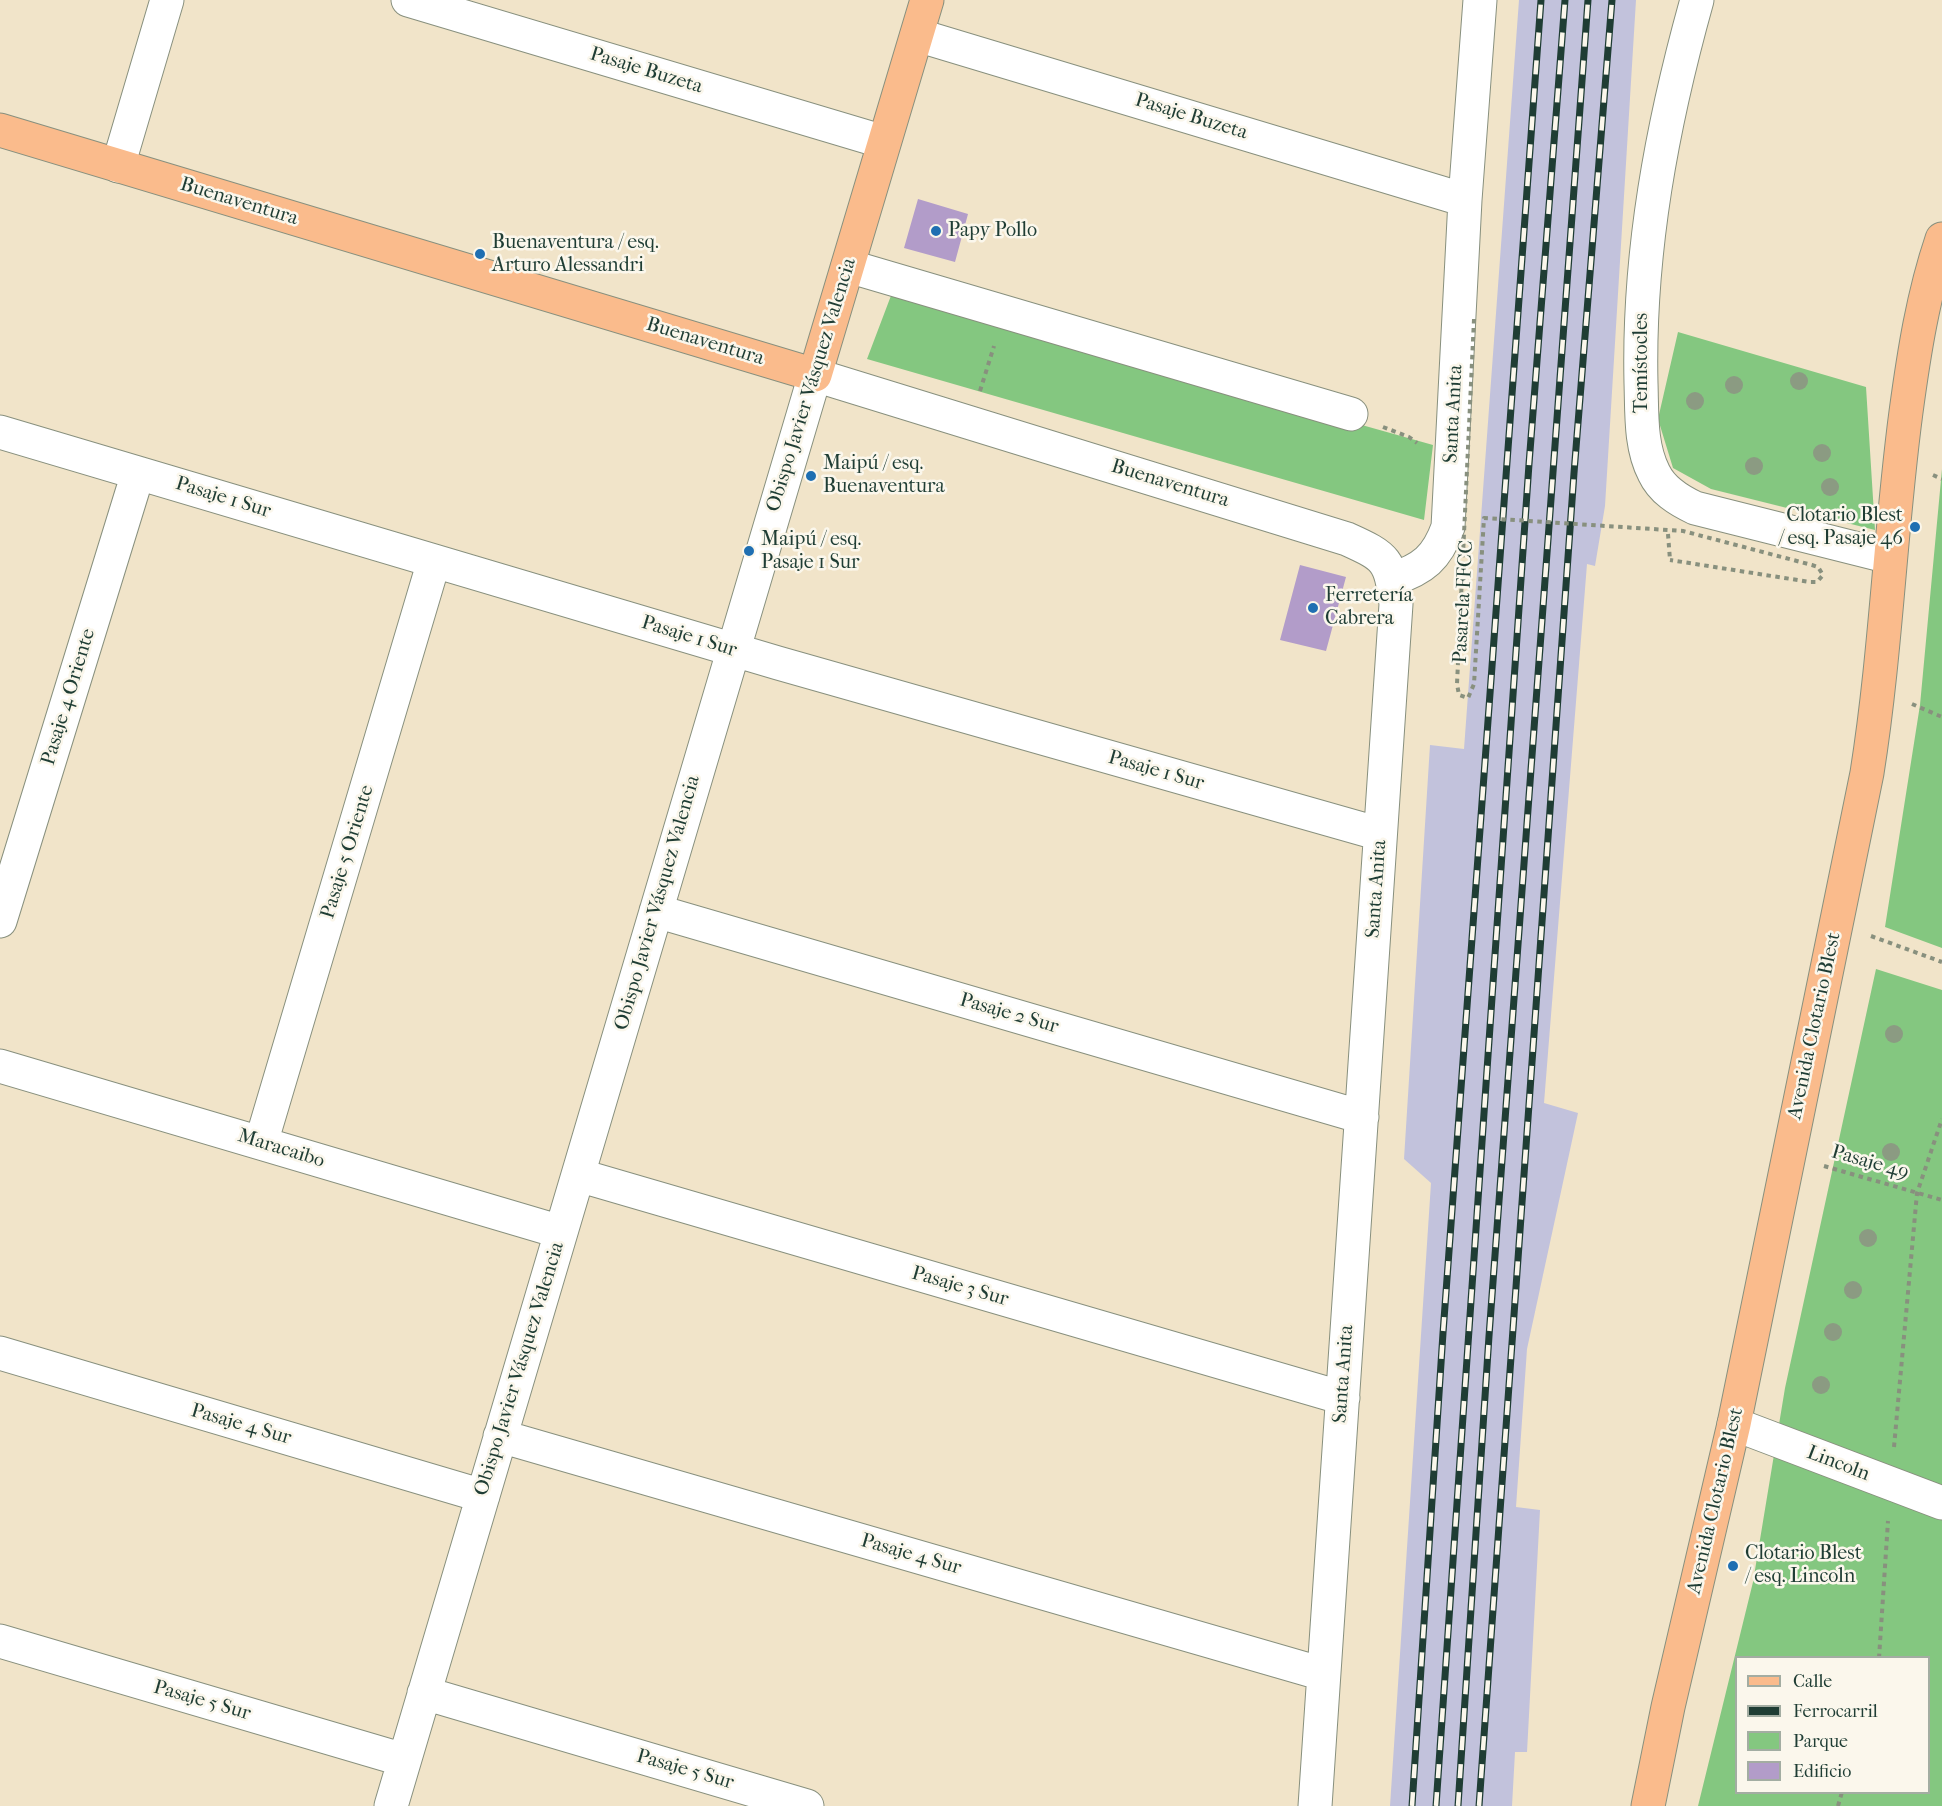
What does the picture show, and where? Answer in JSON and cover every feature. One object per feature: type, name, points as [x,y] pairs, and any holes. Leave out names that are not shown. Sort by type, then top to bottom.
[{"type":"main road","name":"Obispo Javier Vásquez Valencia","points":[[815,375],[927,0]]},
{"type":"main road","name":"Buenaventura","points":[[0,130],[815,375]]},
{"type":"main road","name":"Avenida Clotario Blest","points":[[1648,1806],[1734,1424],[1874,726],[1900,460],[1914,356],[1931,271],[1942,239]]},
{"type":"street","points":[[118,166],[167,0]]},
{"type":"street","name":"Pasaje Buzeta","points":[[408,0],[884,142]]},
{"type":"street","name":"Santa Anita","points":[[1315,1806],[1396,604],[1393,579],[1415,572],[1426,563],[1443,540],[1448,527],[1465,200],[1479,0]]},
{"type":"street","name":"Temístocles","points":[[1697,0],[1669,111],[1657,175],[1644,270],[1641,371],[1643,434],[1648,457],[1654,474],[1664,488],[1678,500],[1695,508],[1890,557]]},
{"type":"street","name":"Pasaje Buzeta","points":[[917,34],[1465,200]]},
{"type":"street","points":[[848,266],[1351,414]]},
{"type":"street","name":"Buenaventura","points":[[815,375],[1347,539],[1377,552],[1386,563],[1393,579]]},
{"type":"street","name":"Obispo Javier Vásquez Valencia","points":[[391,1806],[815,375]]},
{"type":"street","name":"Pasaje 1 Sur","points":[[0,432],[733,650],[1380,834]]},
{"type":"street","name":"Pasaje 4 Oriente","points":[[0,921],[138,473]]},
{"type":"street","name":"Pasaje 5 Oriente","points":[[261,1143],[434,561]]},
{"type":"street","name":"Pasaje 2 Sur","points":[[656,911],[1362,1117]]},
{"type":"street","name":"Maracaibo","points":[[0,1066],[561,1232]]},
{"type":"street","name":"Pasaje 3 Sur","points":[[578,1175],[1343,1398]]},
{"type":"street","name":"Pasaje 4 Sur","points":[[0,1353],[483,1496]]},
{"type":"street","name":"Lincoln","points":[[1734,1424],[1942,1503]]},
{"type":"street","name":"Pasaje 4 Sur","points":[[500,1436],[1323,1674]]},
{"type":"street","name":"Pasaje 5 Sur","points":[[0,1641],[404,1760]]},
{"type":"street","name":"Pasaje 5 Sur","points":[[424,1693],[807,1806]]},
{"type":"path","points":[[971,423],[1004,312]]},
{"type":"path","name":"Pasarela FFCC","points":[[1474,319],[1457,673],[1459,695],[1468,698],[1474,684],[1484,518],[1683,531],[1812,565],[1818,567],[1823,575],[1817,582],[1810,582],[1670,560]]},
{"type":"path","points":[[1351,414],[1409,437],[1451,468]]},
{"type":"path","points":[[1836,924],[1942,962]]},
{"type":"path","points":[[1879,1656],[1891,1484],[1917,1193],[1942,1119]]},
{"type":"path","name":"Pasaje 49","points":[[1789,1155],[1942,1200]]},
{"type":"shaded area","points":[[1519,0],[1636,0],[1605,506],[1595,566],[1587,564],[1544,1103],[1578,1113],[1527,1349],[1516,1507],[1540,1510],[1527,1752],[1515,1752],[1512,1806],[1390,1806],[1431,1183],[1404,1159],[1430,745],[1464,749]]},
{"type":"green space","points":[[892,293],[1433,445],[1424,520],[867,359]]},
{"type":"green space","points":[[1678,332],[1866,387],[1875,530],[1711,489],[1673,468],[1658,419]]},
{"type":"green space","points":[[1942,469],[1942,948],[1885,927],[1920,705]]},
{"type":"green space","points":[[1876,969],[1942,990],[1942,1806],[1698,1806],[1753,1582],[1785,1388]]},
{"type":"building","name":"Papy Pollo","points":[[918,199],[968,214],[955,262],[904,248]]},
{"type":"building","name":"Ferretería Cabrera","points":[[1300,565],[1346,577],[1326,651],[1280,640]]},
{"type":"railway","points":[[1412,1806],[1443,1333],[1541,0]]},
{"type":"railway","points":[[1436,1806],[1529,464],[1565,0]]},
{"type":"railway","points":[[1458,1806],[1489,1336],[1588,0]]},
{"type":"railway","points":[[1479,1806],[1574,473],[1612,0]]},
{"type":"place","name":"Papy Pollo","points":[[936,231]]},
{"type":"place","name":"Buenaventura / esq. Arturo Alessandri","points":[[480,254]]},
{"type":"place","name":"Maipú / esq. Buenaventura","points":[[811,476]]},
{"type":"place","name":"Clotario Blest / esq. Pasaje 46","points":[[1915,527]]},
{"type":"place","name":"Maipú / esq. Pasaje 1 Sur","points":[[749,551]]},
{"type":"place","name":"Ferretería Cabrera","points":[[1313,608]]},
{"type":"place","name":"Clotario Blest / esq. Lincoln","points":[[1733,1566]]}]
